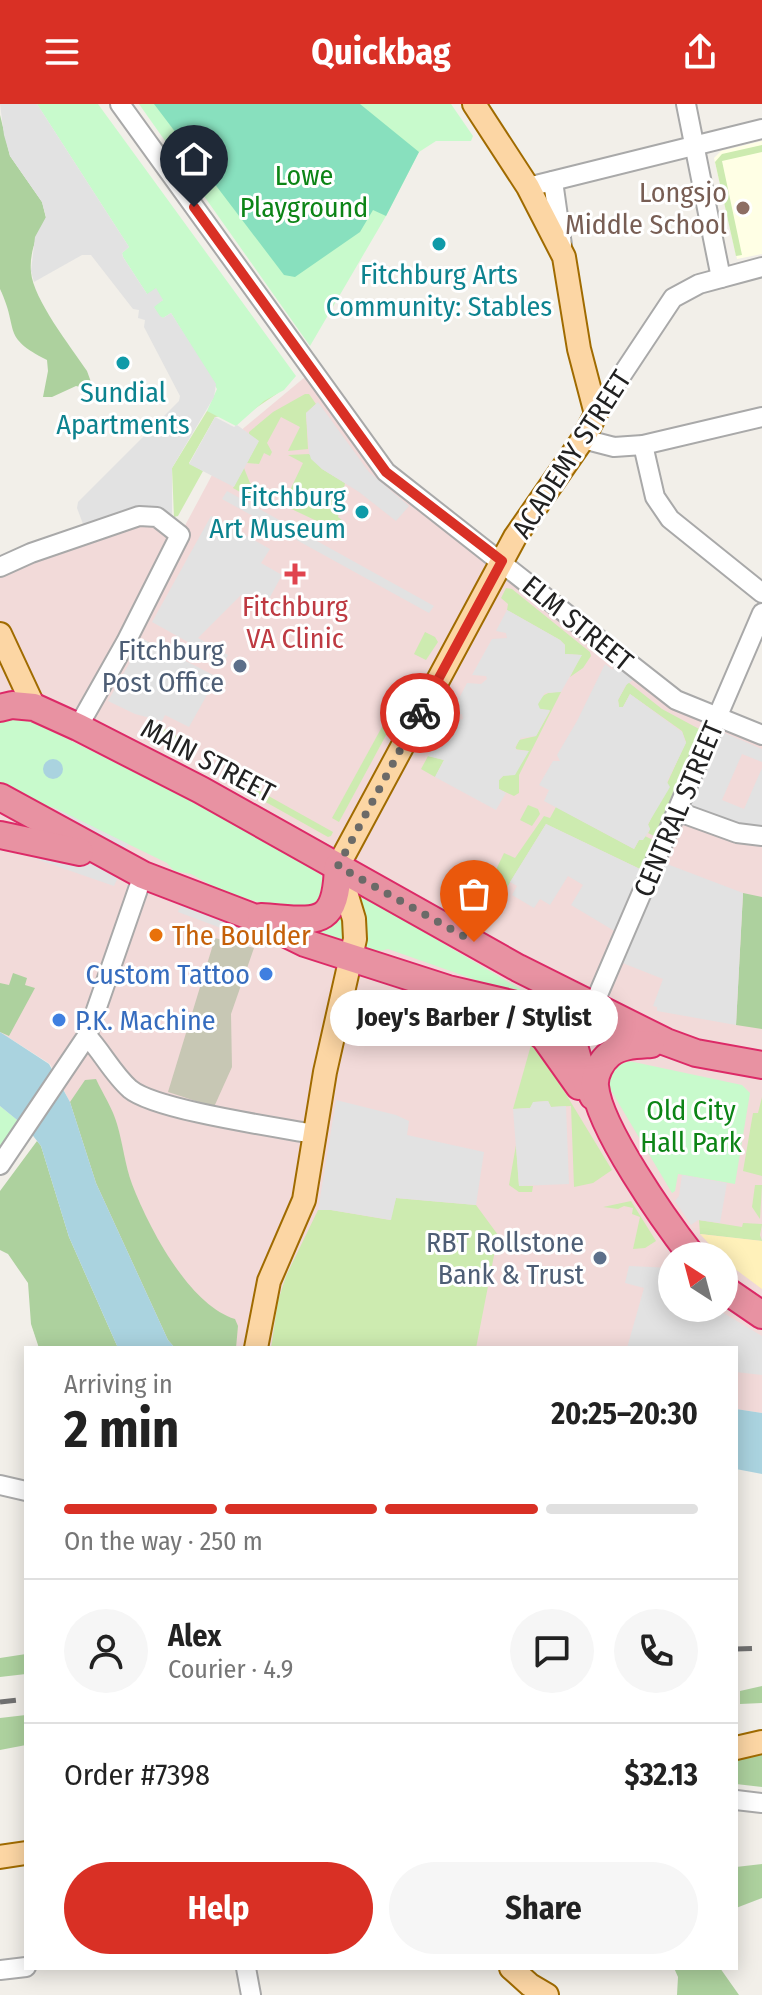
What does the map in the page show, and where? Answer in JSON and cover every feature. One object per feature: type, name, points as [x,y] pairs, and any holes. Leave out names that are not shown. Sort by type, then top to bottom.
[{"type":"highway","name":"MAIN STREET","points":[[0,708],[12,705],[34,707],[78,727],[338,866],[518,968],[656,1038]]},
{"type":"highway","name":"MAIN STREET","points":[[0,797],[143,875],[250,916],[305,943],[351,960],[448,989],[656,1038],[696,1053],[762,1065]]},
{"type":"highway","name":"MAIN STREET","points":[[0,835],[115,861]]},
{"type":"highway","name":"MAIN STREET","points":[[250,916],[313,920],[320,917],[335,902],[338,866]]},
{"type":"highway","name":"MAIN STREET","points":[[518,968],[550,993],[565,1017],[581,1070],[603,1117]]},
{"type":"highway","name":"MAIN STREET","points":[[495,999],[545,1038],[603,1117]]},
{"type":"highway","points":[[656,1038],[611,1052],[597,1072],[595,1088],[603,1117],[682,1242]]},
{"type":"highway","points":[[738,1299],[762,1315]]},
{"type":"main road","points":[[474,104],[528,187],[564,257],[579,349],[596,414]]},
{"type":"main road","name":"ACADEMY STREET","points":[[338,866],[455,632],[583,439],[596,414]]},
{"type":"main road","points":[[0,634],[34,707]]},
{"type":"main road","points":[[257,1338],[269,1281],[304,1200],[314,1134],[355,939],[354,919],[338,866]]},
{"type":"main road","points":[[738,1748],[762,1742]]},
{"type":"main road","points":[[0,1857],[24,1853]]},
{"type":"main road","points":[[513,1970],[547,1995]]},
{"type":"street","name":"ELM STREET","points":[[120,104],[374,457],[403,487],[502,561],[676,700],[762,735]]},
{"type":"street","points":[[686,104],[721,278]]},
{"type":"street","points":[[528,187],[762,129]]},
{"type":"street","points":[[553,181],[564,257]]},
{"type":"street","name":"ACADEMY STREET","points":[[596,414],[673,298],[688,288],[762,267]]},
{"type":"street","points":[[583,439],[614,447],[643,445],[762,417]]},
{"type":"street","points":[[643,445],[655,497],[670,519],[762,593]]},
{"type":"street","points":[[0,567],[31,553],[139,516],[157,517],[180,535],[126,642],[78,727]]},
{"type":"street","name":"CENTRAL STREET","points":[[594,1004],[762,613]]},
{"type":"street","points":[[0,697],[34,707]]},
{"type":"street","points":[[679,812],[737,833],[762,836]]},
{"type":"street","points":[[0,1165],[87,1036],[143,875]]},
{"type":"street","points":[[87,1036],[130,1089],[143,1097],[229,1119],[314,1134]]},
{"type":"street","points":[[0,1485],[24,1491]]},
{"type":"street","points":[[738,1800],[762,1803]]},
{"type":"street","points":[[0,1970],[24,1967]]},
{"type":"street","points":[[246,1970],[251,1995]]},
{"type":"shaded area","points":[[0,104],[37,104],[129,247],[122,253],[123,257],[147,294],[156,288],[163,300],[154,307],[163,318],[171,313],[216,384],[214,397],[172,468],[172,514],[160,510],[138,510],[83,524],[78,502],[179,401],[180,396],[144,327],[145,320],[138,318],[139,310],[133,309],[91,255],[82,255],[34,282],[31,271],[35,237],[46,217],[42,202],[10,156]]},
{"type":"shaded area","name":"Longsjo Middle School","points":[[762,141],[762,254],[737,259],[714,158],[721,151]]},
{"type":"shaded area","points":[[311,372],[374,457],[646,678],[762,735],[762,1413],[738,1409],[738,1346],[173,1346],[168,1340],[96,1183],[70,1102],[50,1064],[0,1032],[0,567],[139,516],[180,535],[239,432]]},
{"type":"shaded area","points":[[318,402],[369,472],[409,506],[396,521],[311,459],[306,413]]},
{"type":"shaded area","points":[[215,417],[234,427],[237,425],[259,441],[234,487],[189,464]]},
{"type":"shaded area","points":[[227,491],[434,606],[429,613],[222,499]]},
{"type":"shaded area","points":[[211,516],[270,549],[261,563],[282,575],[264,608],[241,595],[198,638],[228,655],[224,662],[152,622]]},
{"type":"shaded area","points":[[507,610],[560,640],[565,645],[565,654],[582,655],[561,692],[545,693],[538,704],[540,709],[550,710],[536,736],[521,738],[515,747],[529,751],[515,775],[503,776],[499,780],[499,789],[506,793],[496,810],[435,777],[444,760],[428,756],[446,723],[463,719],[462,714],[451,714],[467,683],[481,684],[487,679],[486,676],[472,675],[492,639],[507,638],[506,633],[496,631]]},
{"type":"shaded area","points":[[143,639],[217,677],[189,727],[165,715],[162,721],[135,714],[108,701]]},
{"type":"shaded area","points":[[612,662],[633,680],[626,685],[618,700],[619,707],[623,707],[630,694],[682,732],[686,743],[667,782],[670,787],[648,824],[650,829],[634,849],[544,801],[549,790],[539,785],[553,761],[560,761],[557,755],[605,664],[613,670]]},
{"type":"shaded area","points":[[713,728],[762,749],[762,762],[742,754],[722,800],[744,809],[762,768],[762,830],[752,831],[690,807],[697,790],[689,787]]},
{"type":"shaded area","points":[[55,808],[128,844],[119,863],[123,866],[114,886],[10,850],[47,824]]},
{"type":"shaded area","points":[[546,824],[642,870],[616,932],[571,905],[583,885],[568,876],[550,905],[540,899],[534,908],[512,895],[517,886],[510,882]]},
{"type":"shaded area","points":[[659,861],[743,893],[736,1025],[657,1011],[657,1007],[653,1006],[663,979],[620,962]]},
{"type":"shaded area","points":[[186,893],[246,915],[237,934],[178,912]]},
{"type":"shaded area","points":[[215,938],[254,948],[231,1014],[232,1067],[214,1107],[168,1092]]},
{"type":"shaded area","points":[[336,1100],[409,1121],[407,1135],[484,1152],[476,1205],[396,1198],[391,1220],[318,1210]]},
{"type":"shaded area","points":[[548,1101],[551,1107],[566,1106],[569,1184],[519,1186],[513,1109],[530,1108],[533,1102]]},
{"type":"shaded area","points":[[682,1175],[727,1183],[720,1223],[698,1220],[691,1225],[675,1201],[679,1196]]},
{"type":"shaded area","points":[[629,1266],[658,1267],[658,1322],[738,1322],[762,1336],[762,1375],[738,1372],[738,1346],[628,1346],[644,1288],[625,1283]]},
{"type":"green space","name":"Lowe Playground","points":[[37,104],[98,104],[296,376],[284,390],[264,401],[236,426],[207,411],[217,389],[171,313],[160,317],[153,306],[163,300],[147,294],[123,257],[122,253],[129,247]]},
{"type":"green space","name":"Lowe Playground","points":[[139,104],[451,104],[473,136],[471,141],[436,141],[419,152],[386,216],[310,346]]},
{"type":"green space","name":"Lowe Playground","points":[[154,104],[360,104],[419,152],[386,216],[373,210],[360,232],[295,277],[284,275]]},
{"type":"green space","points":[[0,115],[10,156],[42,202],[46,218],[32,251],[33,283],[45,309],[87,371],[91,382],[84,388],[76,386],[52,397],[43,397],[47,360],[32,352],[17,338],[0,289]]},
{"type":"green space","points":[[762,145],[762,152],[722,161],[742,255],[736,256],[715,162],[722,154]]},
{"type":"green space","points":[[278,393],[250,412],[215,417],[189,463],[203,471],[178,516],[174,517],[172,468],[207,411]]},
{"type":"green space","points":[[309,394],[316,404],[306,413],[308,449],[288,451],[300,427],[281,417],[267,443],[272,452],[270,456],[264,453],[259,464],[247,463],[258,442],[249,436],[249,432],[273,412]]},
{"type":"green space","points":[[309,454],[322,469],[345,483],[338,517],[343,521],[338,531],[283,505],[303,463],[288,455]]},
{"type":"green space","points":[[244,468],[250,483],[255,485],[249,497],[233,488]]},
{"type":"green space","points":[[506,588],[512,589],[590,652],[591,656],[583,668],[570,677],[581,655],[565,654],[565,645],[560,640],[507,610],[508,604],[501,598]]},
{"type":"green space","points":[[425,632],[438,642],[426,660],[414,654]]},
{"type":"green space","points":[[411,674],[417,678],[339,822],[332,818]]},
{"type":"green space","points":[[628,682],[662,709],[701,730],[656,837],[648,833],[648,825],[686,742],[682,731],[630,694],[623,707],[619,707],[618,700]]},
{"type":"green space","points":[[561,692],[519,775],[519,793],[514,796],[499,789],[499,780],[528,751],[515,749],[519,740],[536,736],[550,711],[537,708],[540,699],[548,693]]},
{"type":"green space","points":[[18,718],[29,720],[252,831],[321,875],[324,881],[323,903],[298,914],[222,891],[191,874],[174,871],[167,863],[52,807],[44,809],[0,782],[0,723]]},
{"type":"green space","points":[[156,724],[182,739],[176,752],[154,740],[152,734]]},
{"type":"green space","points":[[428,756],[444,760],[435,777],[421,769]]},
{"type":"green space","points":[[256,789],[333,832],[331,836],[253,795]]},
{"type":"green space","points":[[528,805],[538,809],[540,814],[532,826],[520,820]]},
{"type":"green space","points":[[556,807],[634,849],[645,836],[655,841],[642,870],[546,824],[506,889],[491,880],[504,853],[515,858],[544,816],[550,818]]},
{"type":"green space","points":[[743,893],[762,897],[762,1029],[736,1025]]},
{"type":"green space","points":[[363,897],[532,996],[530,999],[388,949],[377,952],[366,949],[360,903]]},
{"type":"green space","points":[[343,912],[347,940],[343,941],[279,922]]},
{"type":"green space","points":[[13,973],[27,978],[25,985],[35,988],[9,1036],[0,1032],[0,983],[9,985]]},
{"type":"green space","points":[[531,1045],[544,1058],[612,1170],[593,1183],[574,1187],[571,1106],[551,1107],[548,1101],[534,1102],[530,1108],[513,1109]]},
{"type":"green space","name":"Old City Hall Park","points":[[629,1061],[742,1085],[750,1093],[735,1184],[678,1174],[672,1193],[609,1087],[614,1070]]},
{"type":"green space","points":[[96,1079],[110,1107],[139,1202],[160,1242],[202,1298],[235,1319],[238,1326],[236,1346],[173,1346],[168,1340],[96,1183],[70,1102],[85,1080]]},
{"type":"green space","points":[[762,1097],[762,1176],[743,1171],[753,1113],[758,1113]]},
{"type":"green space","points":[[0,1106],[27,1128],[0,1165]]},
{"type":"green space","points":[[37,1141],[69,1237],[117,1346],[38,1346],[31,1324],[28,1283],[8,1254],[0,1250],[0,1191]]},
{"type":"green space","points":[[516,1145],[519,1186],[533,1186],[532,1192],[519,1192],[509,1185]]},
{"type":"green space","points":[[755,1185],[762,1185],[760,1219],[752,1207]]},
{"type":"green space","points":[[396,1198],[476,1205],[498,1235],[476,1346],[271,1346],[278,1301],[286,1276],[318,1210],[390,1220]]},
{"type":"green space","points":[[631,1201],[656,1241],[645,1248],[633,1249],[640,1217],[632,1214],[633,1208],[603,1207]]},
{"type":"green space","points":[[699,1220],[742,1227],[743,1223],[762,1224],[762,1241],[700,1234]]},
{"type":"green space","points":[[24,1654],[24,1674],[0,1677],[0,1658]]},
{"type":"green space","points":[[762,1686],[762,1703],[740,1704],[740,1691]]},
{"type":"green space","points":[[24,1715],[24,1745],[0,1750],[0,1718]]},
{"type":"green space","points":[[762,1752],[762,1787],[738,1784],[738,1758]]},
{"type":"green space","points":[[762,1864],[762,1898],[738,1907],[738,1867]]},
{"type":"green space","points":[[675,1970],[721,1970],[739,1995],[677,1995],[678,1977]]},
{"type":"sand","points":[[700,1234],[762,1241],[762,1289],[738,1271],[738,1242],[707,1242]]},
{"type":"water","points":[[53,759],[60,762],[63,769],[60,776],[53,779],[46,776],[43,769],[46,762]]},
{"type":"water","points":[[0,1032],[49,1064],[70,1102],[96,1183],[173,1346],[117,1346],[69,1237],[41,1146],[27,1128],[0,1106]]},
{"type":"water","points":[[738,1409],[762,1413],[762,1474],[738,1469]]},
{"type":"railway","points":[[738,1649],[762,1648]]},
{"type":"railway","points":[[0,1702],[24,1699]]},
{"type":"way so far","points":[[420,713],[338,866],[474,942]]},
{"type":"place","name":"Longsjo Middle School","points":[[743,208]]},
{"type":"place","name":"Fitchburg Arts Community: Stables","points":[[439,244]]},
{"type":"place","name":"Sundial Apartments","points":[[123,363]]},
{"type":"place","name":"Fitchburg Art Museum","points":[[362,512]]},
{"type":"place","name":"Fitchburg VA Clinic","points":[[295,574]]},
{"type":"place","name":"Fitchburg Post Office","points":[[240,666]]},
{"type":"place","name":"The Boulder","points":[[156,935]]},
{"type":"place","name":"Joey's Barber / Stylist","points":[[474,942]]},
{"type":"place","name":"Custom Tattoo","points":[[266,974]]},
{"type":"place","name":"P.K. Machine","points":[[59,1020]]},
{"type":"place","name":"RBT Rollstone Bank & Trust","points":[[600,1258]]},
{"type":"route","points":[[194,207],[386,472],[502,561],[420,713]]}]
